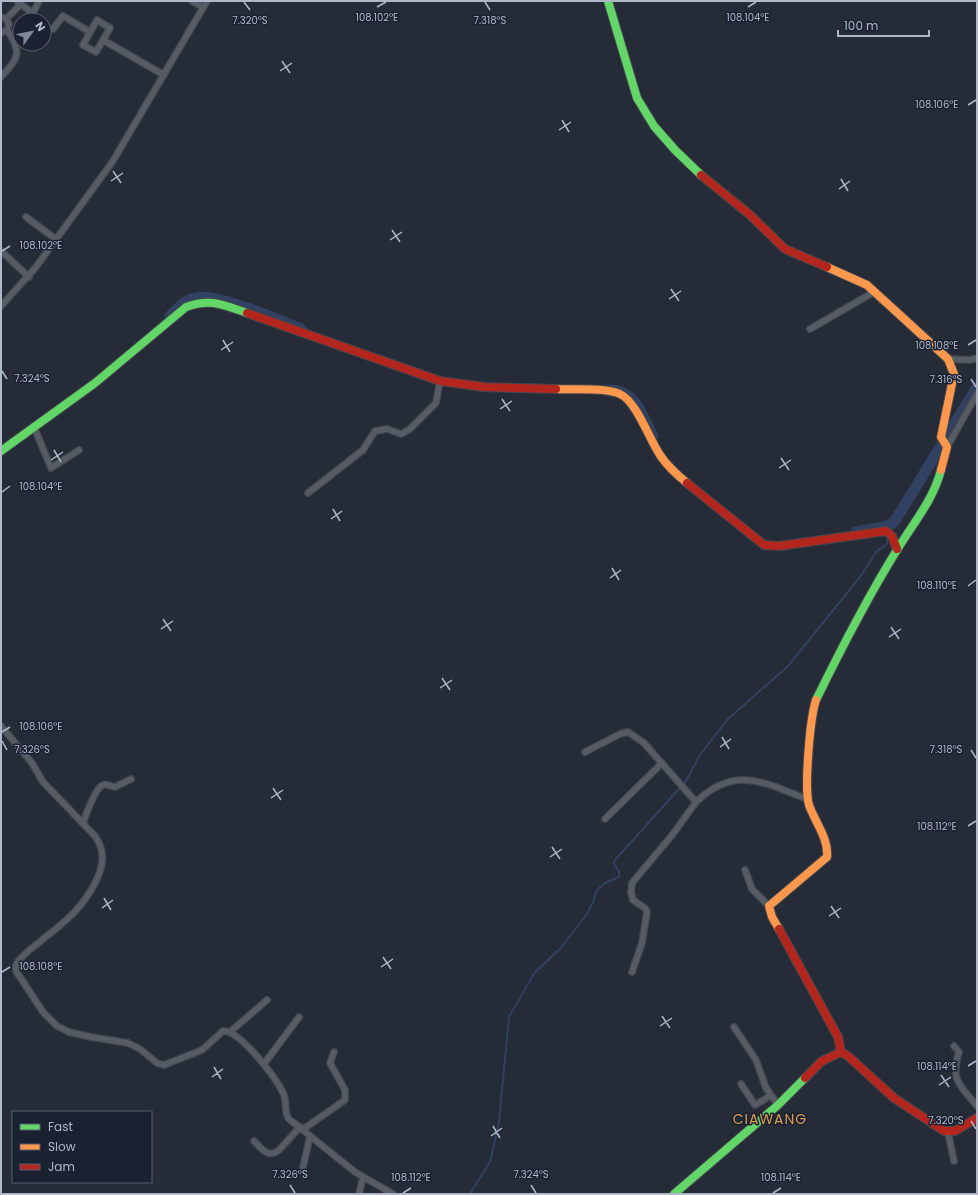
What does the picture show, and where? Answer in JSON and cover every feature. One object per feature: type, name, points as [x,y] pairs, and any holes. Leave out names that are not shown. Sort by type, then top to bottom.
[{"type":"street","points":[[1,77],[16,60],[17,53],[16,43],[4,31],[9,24],[3,18],[19,3],[33,12],[39,1]]},
{"type":"street","points":[[192,1],[203,7]]},
{"type":"street","points":[[1,306],[29,276],[57,240],[113,161],[203,7],[208,1]]},
{"type":"street","points":[[608,1],[637,98],[654,126],[675,150],[702,176],[749,214],[785,249],[860,281],[874,292],[948,359],[954,374],[947,404],[945,444],[938,481],[924,510],[897,549],[855,622],[816,702],[808,748],[807,784],[809,800],[828,848],[827,857],[769,906]]},
{"type":"street","points":[[53,29],[63,16],[90,32]]},
{"type":"street","points":[[97,20],[110,28],[96,52],[83,45],[90,32],[97,20]]},
{"type":"street","points":[[103,40],[164,75]]},
{"type":"street","points":[[26,217],[57,240]]},
{"type":"street","points":[[1,251],[29,276]]},
{"type":"street","points":[[810,329],[874,292]]},
{"type":"street","points":[[1,451],[95,383],[186,307],[200,302],[215,302],[440,381],[484,387],[605,392],[620,394],[630,402],[659,454],[671,470],[764,545],[779,546],[886,532],[892,536],[897,549]]},
{"type":"street","points":[[948,359],[970,360],[977,358]]},
{"type":"street","points":[[308,493],[363,450],[375,431],[387,429],[401,434],[410,429],[436,402],[440,381]]},
{"type":"street","points":[[945,444],[977,394]]},
{"type":"street","points":[[34,427],[50,468],[80,450]]},
{"type":"street","points":[[1,726],[32,763],[44,782],[82,822],[101,846],[103,854],[101,870],[86,900],[79,909],[17,962],[16,971],[34,999],[57,1026],[84,1035],[128,1043],[140,1049],[161,1065],[202,1050],[223,1031],[230,1032],[264,1064],[283,1094],[287,1117],[363,1178],[393,1194]]},
{"type":"street","points":[[585,752],[620,734],[628,732],[644,743],[696,802]]},
{"type":"street","points":[[605,819],[662,764]]},
{"type":"street","points":[[82,822],[97,791],[102,786],[105,784],[115,787],[131,779]]},
{"type":"street","points":[[632,972],[642,943],[647,913],[645,908],[633,900],[631,892],[632,883],[673,834],[696,802],[722,783],[737,779],[766,783],[809,800]]},
{"type":"street","points":[[745,870],[752,889],[769,906],[772,917],[838,1037],[841,1052]]},
{"type":"street","points":[[230,1032],[267,1000]]},
{"type":"street","points":[[264,1064],[299,1017]]},
{"type":"street","points":[[734,1027],[756,1060],[770,1096],[778,1105]]},
{"type":"street","points":[[954,1046],[959,1052],[954,1064],[956,1078],[977,1106]]},
{"type":"street","points":[[254,1141],[266,1152],[273,1154],[301,1129],[345,1100],[345,1090],[330,1063],[334,1052]]},
{"type":"street","points":[[674,1194],[778,1105],[822,1061],[841,1052]]},
{"type":"street","points":[[841,1052],[848,1056],[894,1098],[948,1132],[955,1131],[977,1118]]},
{"type":"street","points":[[741,1084],[755,1105],[770,1096]]},
{"type":"street","points":[[948,1132],[954,1161]]},
{"type":"street","points":[[302,1172],[310,1136]]},
{"type":"street","points":[[359,1194],[363,1178]]},
{"type":"waterway","points":[[170,316],[181,305],[188,301],[195,298],[204,297],[217,299],[247,308],[301,329]]},
{"type":"waterway","points":[[856,532],[888,526],[895,521],[977,387]]},
{"type":"waterway","points":[[609,390],[618,391],[632,399],[642,413],[653,436]]},
{"type":"waterway","points":[[470,1194],[490,1162],[499,1122],[509,1017],[535,972],[560,949],[587,914],[597,890],[605,883],[619,877],[619,872],[614,863],[615,860],[686,781],[700,755],[727,720],[788,666],[860,577],[877,551],[887,544],[887,538]]},
{"type":"traffic: fast","points":[[608,1],[637,98],[654,126],[675,150],[701,175]]},
{"type":"traffic: fast","points":[[1,451],[95,383],[186,307],[195,304],[210,303],[224,305],[247,313]]},
{"type":"traffic: fast","points":[[816,700],[875,587],[928,502],[941,470]]},
{"type":"traffic: fast","points":[[674,1194],[778,1105],[805,1078]]},
{"type":"traffic: slow","points":[[827,267],[867,285],[948,359],[954,374],[941,437],[947,447],[941,470]]},
{"type":"traffic: slow","points":[[556,389],[606,390],[620,394],[626,398],[637,413],[663,459],[672,470],[687,483]]},
{"type":"traffic: slow","points":[[779,929],[772,917],[769,906],[827,857],[824,837],[809,805],[807,784],[808,753],[816,700]]},
{"type":"traffic: jam","points":[[701,175],[749,214],[785,249],[827,267]]},
{"type":"traffic: jam","points":[[247,313],[440,381],[484,387],[556,389]]},
{"type":"traffic: jam","points":[[687,483],[764,545],[779,546],[886,531],[892,536],[897,549]]},
{"type":"traffic: jam","points":[[779,929],[838,1037],[841,1052]]},
{"type":"traffic: jam","points":[[805,1078],[822,1061],[841,1052],[848,1056],[894,1098],[944,1131],[955,1131],[977,1118]]},
{"type":"district","name":"CIAWANG","points":[[770,1119]]}]
